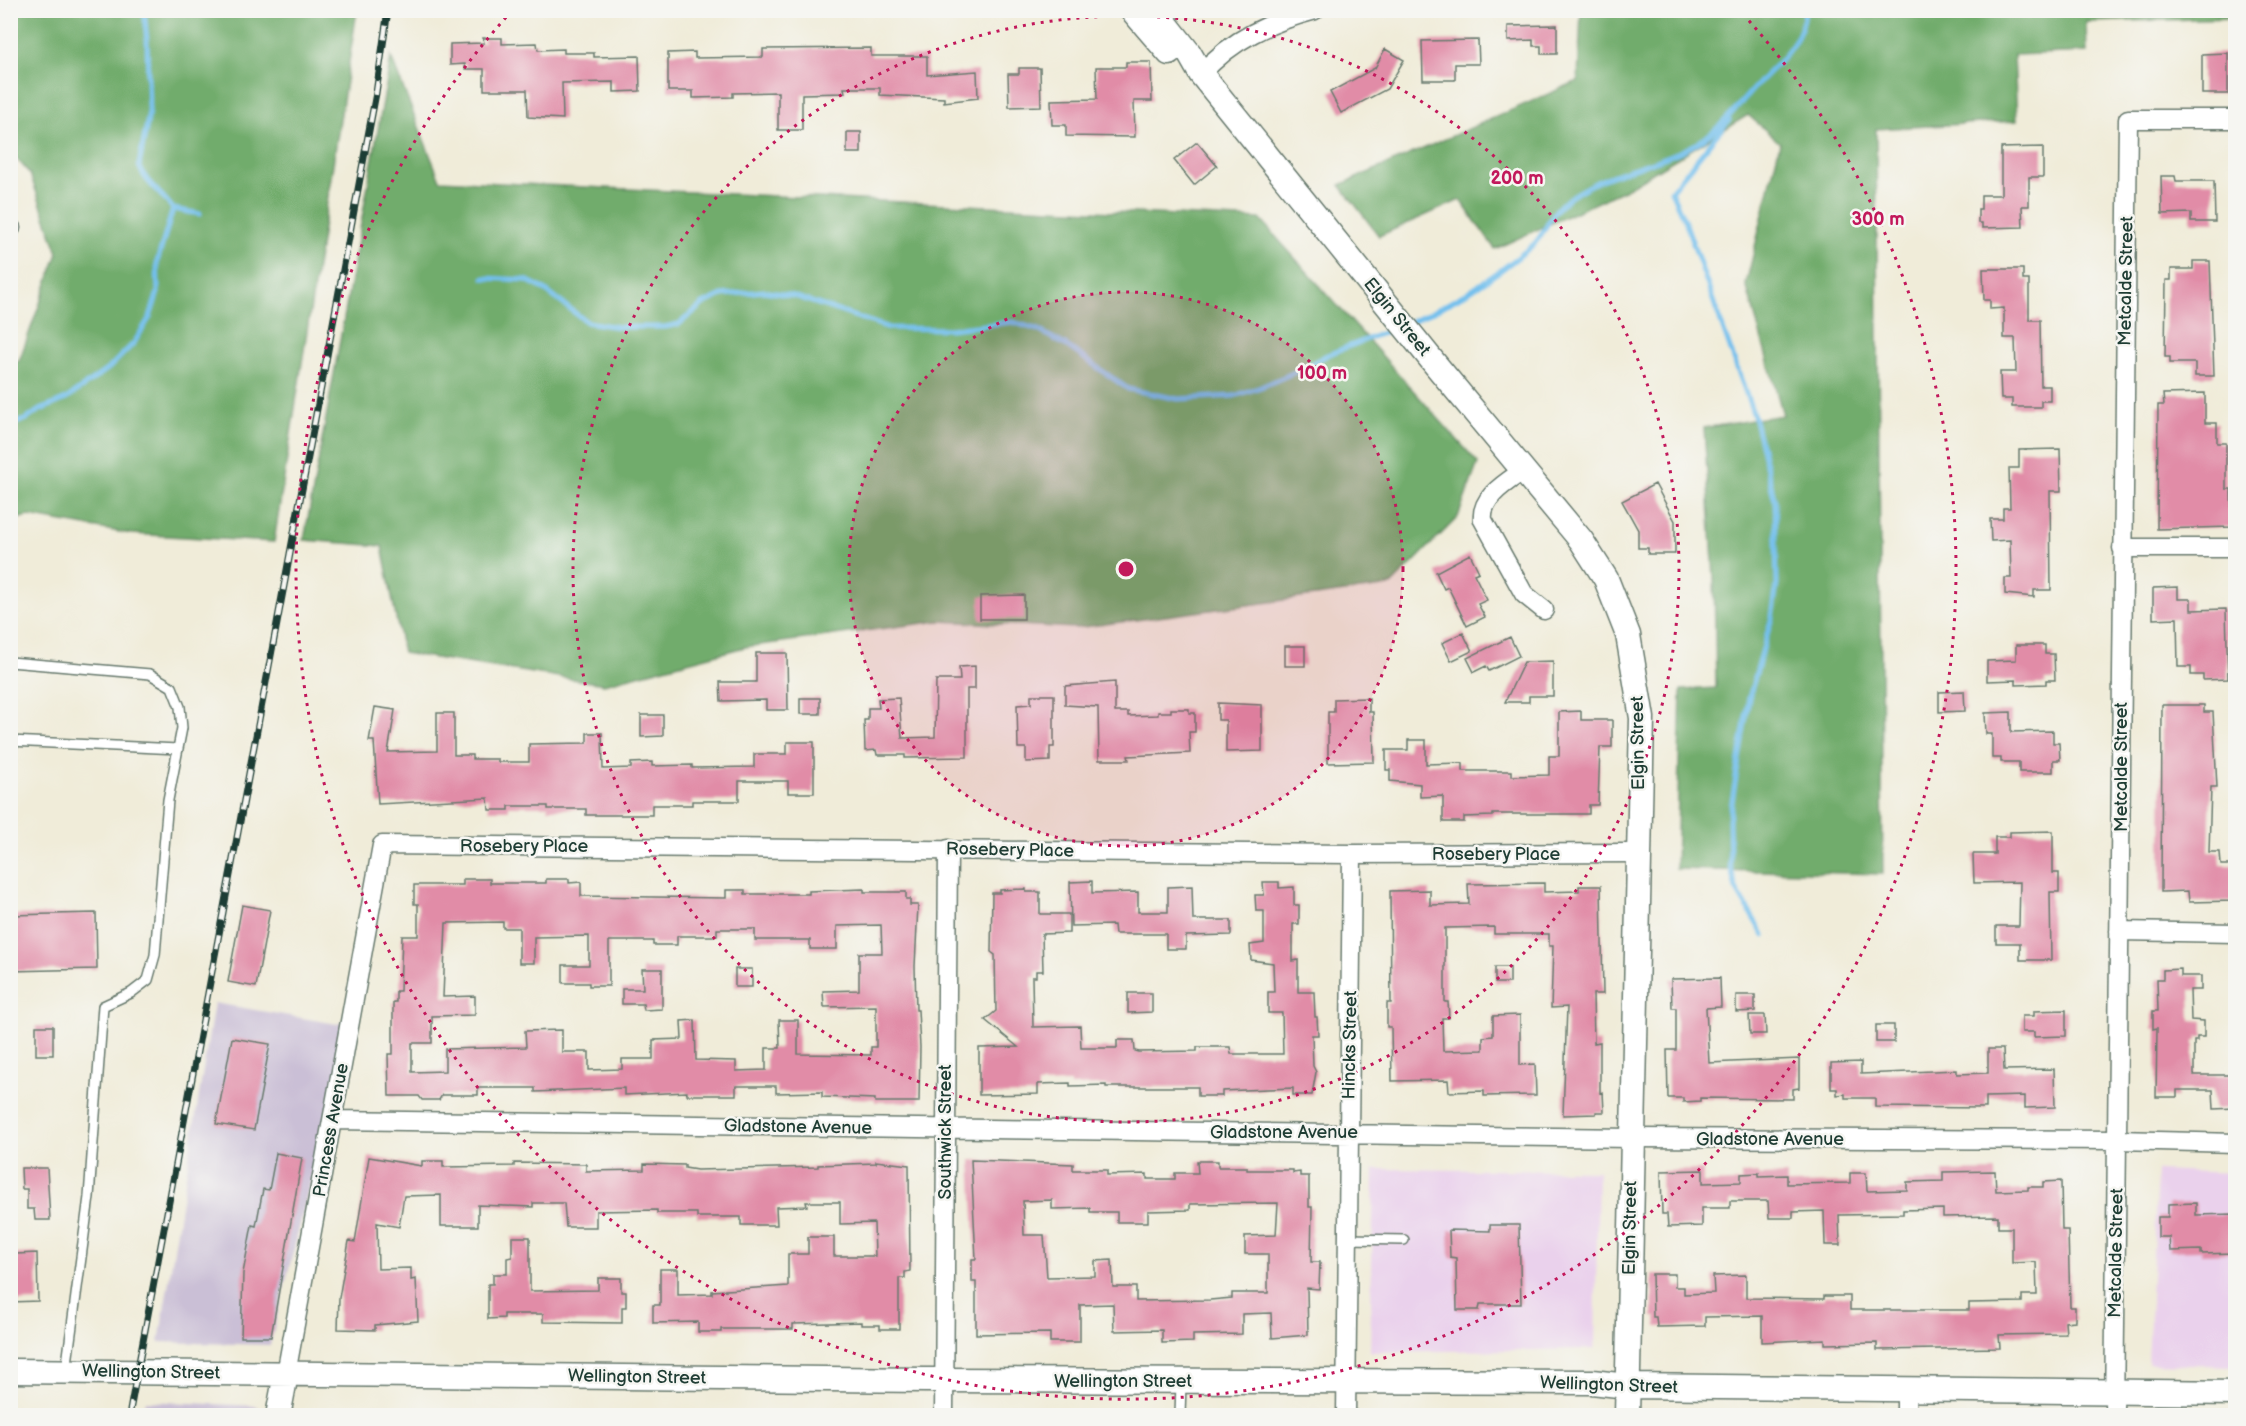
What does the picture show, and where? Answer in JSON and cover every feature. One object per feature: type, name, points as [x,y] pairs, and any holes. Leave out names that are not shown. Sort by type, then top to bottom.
[{"type":"street","points":[[1132,10],[1171,56],[1201,74]]},
{"type":"street","points":[[1155,10],[1189,53],[1201,74]]},
{"type":"street","points":[[1201,74],[1215,57],[1260,28],[1315,10]]},
{"type":"street","name":"Elgin Street","points":[[1201,74],[1435,364],[1569,523],[1598,564],[1628,635],[1642,718],[1637,854],[1627,1416]]},
{"type":"street","name":"Metcalde Street","points":[[2114,1416],[2128,119],[2235,119]]},
{"type":"street","points":[[1524,470],[1485,502],[1482,510],[1483,520],[1524,594],[1544,610]]},
{"type":"street","points":[[2122,548],[2235,549]]},
{"type":"street","name":"Rosebery Place","points":[[382,845],[1352,854],[1637,854]]},
{"type":"street","name":"Princess Avenue","points":[[278,1416],[382,845]]},
{"type":"street","name":"Southwick Street","points":[[944,1416],[948,849]]},
{"type":"street","name":"Hincks Street","points":[[1346,1416],[1352,854]]},
{"type":"street","points":[[2119,931],[2235,933]]},
{"type":"street","name":"Gladstone Avenue","points":[[333,1120],[945,1130],[1632,1138],[2118,1140],[2235,1143]]},
{"type":"street","name":"Wellington Street","points":[[10,1371],[1181,1382],[1592,1382],[1628,1386],[2235,1393]]},
{"type":"street","points":[[1906,1390],[1906,1416]]},
{"type":"lane","points":[[10,662],[150,674],[172,687],[180,707],[182,728],[168,800],[154,955],[148,980],[131,993],[103,1006],[89,1197],[66,1371]]},
{"type":"lane","points":[[10,741],[178,749]]},
{"type":"lane","points":[[1348,1239],[1404,1240]]},
{"type":"lane","points":[[1180,1416],[1181,1382]]},
{"type":"shaded area","points":[[214,1003],[337,1024],[351,1019],[270,1345],[159,1342]]},
{"type":"shaded area","points":[[1374,1169],[1598,1171],[1595,1349],[1370,1352]]},
{"type":"shaded area","points":[[2157,1170],[2235,1173],[2235,1366],[2148,1364]]},
{"type":"shaded area","points":[[145,1401],[258,1406],[256,1415],[142,1415]]},
{"type":"green space","points":[[11,10],[357,11],[274,542],[131,534],[29,516],[11,520],[11,362],[19,361],[58,253],[30,174],[11,152]]},
{"type":"green space","points":[[1581,11],[2235,11],[2235,18],[2086,22],[2087,52],[2014,55],[2017,121],[1876,129],[1883,874],[1676,869],[1681,690],[1716,688],[1714,577],[1704,428],[1783,415],[1746,284],[1780,143],[1748,115],[1626,189],[1495,249],[1460,200],[1379,236],[1340,185],[1578,81]]},
{"type":"green space","points":[[391,57],[440,180],[1260,219],[1478,463],[1458,517],[1390,586],[1076,628],[939,621],[745,647],[604,684],[403,653],[382,546],[304,540]]},
{"type":"building","points":[[1557,25],[1557,54],[1541,54],[1541,46],[1533,46],[1533,40],[1508,41],[1508,26]]},
{"type":"building","points":[[483,38],[502,38],[502,44],[537,43],[538,50],[564,49],[564,53],[594,53],[594,57],[639,56],[640,91],[614,92],[614,82],[562,83],[563,119],[528,117],[527,90],[484,90],[484,69],[465,69],[465,64],[450,65],[450,44],[484,43]]},
{"type":"building","points":[[1478,40],[1479,64],[1455,64],[1455,80],[1423,80],[1422,41]]},
{"type":"building","points":[[871,48],[871,56],[927,56],[927,75],[977,71],[978,98],[944,102],[944,98],[880,95],[880,88],[844,88],[845,93],[802,94],[802,130],[778,130],[778,92],[733,93],[733,97],[693,98],[693,91],[668,91],[668,53],[695,52],[695,58],[763,57],[763,49]]},
{"type":"building","points":[[1385,49],[1404,60],[1387,89],[1341,113],[1330,92],[1375,68]]},
{"type":"building","points":[[2228,53],[2228,94],[2202,94],[2202,54]]},
{"type":"building","points":[[1126,62],[1151,62],[1152,101],[1134,101],[1135,137],[1066,136],[1066,125],[1052,125],[1051,100],[1097,99],[1096,67],[1126,67]]},
{"type":"building","points":[[1019,68],[1040,68],[1041,106],[1009,107],[1008,74],[1019,74]]},
{"type":"building","points":[[847,132],[861,132],[861,153],[847,153]]},
{"type":"building","points":[[1197,142],[1217,166],[1194,185],[1174,160]]},
{"type":"building","points":[[2043,147],[2043,177],[2029,177],[2029,206],[2022,206],[2023,227],[1982,228],[1982,223],[1978,223],[1981,195],[2001,195],[2001,148]]},
{"type":"building","points":[[2161,176],[2175,176],[2176,181],[2214,181],[2215,222],[2191,222],[2191,213],[2162,214]]},
{"type":"building","points":[[2193,261],[2210,261],[2214,376],[2195,376],[2195,363],[2170,363],[2170,357],[2165,357],[2166,280],[2171,280],[2171,269],[2193,269]]},
{"type":"building","points":[[1983,269],[2023,269],[2023,280],[2029,280],[2029,320],[2040,320],[2041,386],[2050,386],[2050,401],[2041,401],[2041,407],[2012,407],[2012,399],[2001,399],[2000,372],[2016,372],[2015,338],[2004,338],[2004,308],[1990,309],[1990,300],[1984,300]]},
{"type":"building","points":[[2205,393],[2205,423],[2217,423],[2217,443],[2226,443],[2226,489],[2231,489],[2232,527],[2157,529],[2158,405],[2164,405],[2163,394]]},
{"type":"building","points":[[2060,449],[2061,491],[2050,491],[2051,590],[2034,590],[2034,597],[2005,594],[2005,578],[2011,578],[2010,540],[1991,541],[1990,519],[2003,519],[2003,508],[2010,508],[2009,468],[2019,468],[2019,450]]},
{"type":"building","points":[[1655,484],[1675,521],[1675,554],[1648,554],[1648,548],[1638,548],[1638,530],[1622,501]]},
{"type":"building","points":[[1470,554],[1479,572],[1474,574],[1487,600],[1478,604],[1485,617],[1467,626],[1448,587],[1444,589],[1436,572]]},
{"type":"building","points":[[2178,587],[2178,599],[2191,599],[2191,610],[2226,609],[2228,679],[2203,680],[2203,675],[2191,675],[2191,667],[2178,667],[2177,618],[2153,619],[2153,588]]},
{"type":"building","points":[[1024,595],[1024,619],[980,619],[980,596]]},
{"type":"building","points":[[1463,633],[1472,651],[1451,661],[1442,643]]},
{"type":"building","points":[[1510,637],[1519,656],[1489,671],[1486,666],[1474,672],[1467,658]]},
{"type":"building","points":[[2016,645],[2045,645],[2045,654],[2054,654],[2055,680],[2046,680],[2046,684],[2016,685],[2016,680],[1987,681],[1987,661],[2016,660]]},
{"type":"building","points":[[1285,646],[1305,646],[1305,666],[1285,666]]},
{"type":"building","points":[[756,653],[787,653],[788,710],[766,710],[766,700],[721,701],[720,682],[756,682]]},
{"type":"building","points":[[1553,661],[1553,696],[1529,696],[1529,702],[1505,702],[1524,662]]},
{"type":"building","points":[[975,666],[975,689],[967,689],[967,757],[905,758],[905,755],[877,755],[876,750],[865,751],[864,720],[868,720],[868,708],[879,708],[878,699],[899,698],[902,738],[935,737],[936,680],[960,680],[959,667]]},
{"type":"building","points":[[1115,682],[1115,712],[1128,712],[1128,716],[1158,715],[1158,712],[1171,712],[1171,709],[1189,709],[1189,713],[1195,713],[1195,732],[1189,732],[1190,753],[1128,756],[1129,760],[1099,760],[1098,707],[1065,705],[1065,686]]},
{"type":"building","points":[[1964,691],[1965,711],[1939,712],[1939,692]]},
{"type":"building","points":[[1031,695],[1054,695],[1054,747],[1050,747],[1050,761],[1026,762],[1026,748],[1018,748],[1017,705],[1031,704]]},
{"type":"building","points":[[800,698],[820,698],[820,714],[800,714]]},
{"type":"building","points":[[1369,698],[1369,712],[1373,712],[1374,762],[1328,763],[1328,712],[1334,712],[1334,699]]},
{"type":"building","points":[[1218,703],[1262,705],[1262,751],[1226,752],[1226,720],[1218,720]]},
{"type":"building","points":[[2162,705],[2204,705],[2204,712],[2213,712],[2217,787],[2211,787],[2209,852],[2220,852],[2221,865],[2235,865],[2235,901],[2189,902],[2188,891],[2161,892]]},
{"type":"building","points":[[375,707],[395,710],[388,752],[437,751],[437,713],[454,713],[454,755],[472,755],[472,759],[498,759],[498,762],[529,762],[529,744],[587,743],[587,733],[602,733],[603,769],[631,768],[631,763],[652,762],[652,766],[692,765],[692,768],[754,767],[754,754],[787,754],[787,742],[814,742],[814,793],[788,793],[788,781],[739,781],[739,801],[692,801],[692,805],[652,805],[652,815],[586,815],[586,809],[548,809],[548,806],[509,806],[509,810],[489,810],[488,798],[378,804],[374,741],[369,741]]},
{"type":"building","points":[[1581,711],[1581,720],[1612,720],[1612,747],[1600,747],[1598,805],[1589,805],[1589,814],[1493,814],[1493,816],[1464,817],[1464,822],[1443,822],[1443,796],[1420,797],[1420,784],[1390,781],[1390,770],[1386,770],[1386,750],[1408,750],[1408,740],[1426,740],[1426,764],[1463,763],[1463,771],[1512,771],[1512,776],[1549,775],[1549,756],[1559,756],[1559,712]]},
{"type":"building","points":[[2011,712],[2011,732],[2053,731],[2053,743],[2059,743],[2060,760],[2053,760],[2053,772],[2019,772],[2019,762],[2001,762],[2001,758],[1992,758],[1992,734],[1986,734],[1985,713]]},
{"type":"building","points":[[641,715],[663,715],[663,736],[641,737]]},
{"type":"building","points":[[2053,831],[2053,873],[2059,873],[2059,892],[2050,892],[2051,960],[2020,960],[2020,943],[1996,943],[1996,926],[2019,926],[2020,882],[1974,883],[1973,854],[1995,854],[1995,837],[2010,837],[2010,832]]},
{"type":"building","points":[[463,879],[490,879],[490,883],[546,883],[546,879],[569,879],[569,883],[581,882],[581,896],[726,898],[726,890],[745,890],[745,894],[809,894],[809,891],[864,889],[864,892],[906,892],[906,899],[910,899],[910,905],[918,905],[915,966],[920,1047],[919,1102],[875,1102],[875,1099],[822,1097],[822,1092],[776,1093],[776,1086],[736,1086],[736,1095],[687,1095],[687,1092],[624,1095],[624,1088],[535,1092],[535,1088],[478,1088],[478,1095],[442,1095],[439,1100],[422,1100],[419,1096],[389,1096],[388,1054],[393,1054],[393,1002],[396,1002],[396,991],[400,991],[402,936],[418,936],[418,904],[414,904],[414,885],[463,885]],"holes":[[[503,922],[503,928],[519,928],[519,963],[534,963],[534,937],[589,936],[589,965],[563,965],[563,983],[609,986],[609,941],[653,941],[653,945],[677,945],[677,936],[717,936],[717,929],[755,929],[755,940],[810,940],[810,949],[837,949],[837,926],[881,925],[882,953],[859,953],[859,990],[823,991],[824,1007],[876,1006],[876,1047],[871,1047],[871,1055],[798,1054],[798,1020],[779,1020],[780,1048],[766,1048],[766,1070],[736,1071],[736,1061],[696,1060],[695,1020],[681,1021],[682,1039],[653,1040],[653,1059],[622,1059],[622,1069],[589,1070],[589,1052],[562,1052],[562,1030],[525,1031],[526,1047],[445,1049],[445,1071],[412,1072],[412,1043],[432,1043],[432,1016],[475,1015],[475,996],[443,997],[446,923]]]},
{"type":"building","points":[[1092,881],[1092,893],[1138,892],[1138,912],[1168,912],[1168,887],[1192,886],[1193,920],[1231,920],[1231,935],[1186,936],[1186,949],[1166,949],[1166,934],[1115,934],[1114,925],[1071,926],[1070,882]]},
{"type":"building","points":[[1263,882],[1279,882],[1279,888],[1294,887],[1294,905],[1299,905],[1299,924],[1293,924],[1293,961],[1298,960],[1298,992],[1314,992],[1315,1017],[1317,1017],[1318,1035],[1312,1035],[1313,1066],[1316,1072],[1312,1095],[1293,1095],[1293,1088],[1222,1091],[1222,1096],[1198,1096],[1198,1087],[1070,1086],[1070,1083],[1038,1084],[1038,1094],[979,1095],[979,1048],[1018,1047],[985,1020],[996,1011],[995,955],[991,952],[992,893],[1000,893],[1000,890],[1026,889],[1026,892],[1040,892],[1040,914],[1069,914],[1069,933],[1042,934],[1043,971],[1036,971],[1036,977],[1032,977],[1033,1027],[1080,1026],[1081,1048],[1117,1048],[1117,1040],[1134,1040],[1135,1051],[1139,1052],[1197,1051],[1197,1047],[1230,1047],[1231,1054],[1283,1054],[1282,1013],[1268,1013],[1268,992],[1274,992],[1273,963],[1251,960],[1250,945],[1264,943],[1264,911],[1256,911],[1255,895],[1264,895]]},
{"type":"building","points":[[1544,883],[1544,892],[1579,891],[1579,886],[1601,886],[1603,994],[1593,994],[1594,1043],[1600,1042],[1600,1093],[1603,1092],[1604,1112],[1563,1115],[1567,1007],[1551,1008],[1553,946],[1549,946],[1549,934],[1494,934],[1494,927],[1445,928],[1445,1002],[1448,1002],[1449,1018],[1442,1018],[1443,1051],[1483,1050],[1483,1037],[1493,1036],[1493,1016],[1520,1015],[1520,1065],[1535,1064],[1536,1095],[1484,1096],[1484,1091],[1449,1092],[1448,1080],[1392,1081],[1391,1027],[1387,1027],[1387,1003],[1391,1003],[1390,891],[1430,890],[1430,905],[1469,904],[1468,884]]},
{"type":"building","points":[[242,905],[270,910],[256,987],[228,982]]},
{"type":"building","points":[[96,913],[97,969],[10,971],[10,915]]},
{"type":"building","points":[[1495,967],[1510,967],[1510,983],[1495,983]]},
{"type":"building","points":[[642,969],[662,969],[662,1009],[644,1010],[643,1004],[622,1004],[622,989],[643,989]]},
{"type":"building","points":[[735,969],[752,969],[752,987],[735,987]]},
{"type":"building","points":[[2181,969],[2181,976],[2201,976],[2201,990],[2190,990],[2191,1020],[2204,1021],[2204,1037],[2197,1037],[2197,1041],[2194,1041],[2194,1075],[2235,1075],[2235,1108],[2214,1109],[2213,1090],[2177,1090],[2177,1097],[2156,1097],[2157,1028],[2153,1029],[2153,1011],[2158,1011],[2157,979],[2163,979],[2163,970]]},
{"type":"building","points":[[1720,978],[1721,1007],[1706,1008],[1709,1063],[1799,1059],[1799,1088],[1793,1089],[1793,1099],[1700,1098],[1700,1101],[1683,1102],[1683,1098],[1668,1098],[1667,1050],[1676,1050],[1676,1008],[1672,1008],[1671,979]]},
{"type":"building","points":[[1128,993],[1152,993],[1152,1012],[1128,1013]]},
{"type":"building","points":[[1736,995],[1755,995],[1755,1011],[1736,1012]]},
{"type":"building","points":[[2066,1010],[2066,1036],[2034,1037],[2034,1032],[2022,1032],[2022,1016],[2034,1016],[2034,1011]]},
{"type":"building","points":[[1749,1015],[1765,1015],[1766,1034],[1750,1034]]},
{"type":"building","points":[[1876,1025],[1894,1025],[1894,1042],[1876,1042]]},
{"type":"building","points":[[36,1026],[53,1026],[53,1055],[36,1055]]},
{"type":"building","points":[[232,1038],[270,1044],[254,1130],[216,1124]]},
{"type":"building","points":[[1988,1049],[2003,1049],[2004,1070],[2054,1069],[2055,1107],[2025,1108],[2025,1096],[1986,1097],[1986,1108],[1875,1107],[1875,1098],[1845,1098],[1845,1094],[1837,1095],[1837,1089],[1831,1089],[1831,1063],[1861,1062],[1861,1074],[1957,1070],[1957,1074],[1988,1073]]},
{"type":"building","points":[[276,1153],[302,1158],[271,1337],[241,1337],[243,1273],[252,1225],[256,1226],[263,1189],[269,1190]]},
{"type":"building","points":[[369,1157],[422,1166],[422,1161],[443,1161],[443,1167],[514,1166],[514,1163],[586,1164],[586,1171],[644,1170],[644,1164],[685,1165],[685,1168],[697,1170],[818,1167],[818,1165],[876,1163],[876,1161],[909,1165],[910,1271],[905,1272],[905,1278],[899,1278],[899,1329],[880,1329],[880,1325],[861,1325],[861,1322],[793,1324],[793,1329],[721,1329],[721,1332],[698,1332],[698,1322],[653,1323],[653,1305],[660,1305],[660,1269],[678,1269],[678,1295],[712,1294],[712,1291],[788,1286],[788,1254],[808,1254],[808,1237],[834,1237],[834,1256],[875,1256],[874,1223],[840,1224],[840,1202],[806,1202],[807,1206],[776,1207],[777,1225],[741,1225],[741,1217],[697,1217],[697,1213],[657,1213],[657,1210],[596,1211],[596,1227],[566,1227],[564,1203],[533,1203],[533,1207],[478,1205],[478,1226],[441,1226],[441,1195],[404,1196],[399,1227],[377,1223],[378,1269],[411,1268],[411,1280],[416,1279],[418,1321],[375,1325],[375,1330],[338,1329],[339,1298],[349,1241],[355,1242]]},
{"type":"building","points":[[971,1160],[1073,1164],[1073,1170],[1107,1170],[1107,1175],[1147,1174],[1147,1179],[1175,1179],[1175,1173],[1198,1173],[1197,1161],[1218,1161],[1218,1167],[1247,1167],[1247,1170],[1293,1170],[1293,1173],[1300,1172],[1300,1176],[1309,1176],[1309,1207],[1312,1207],[1311,1262],[1320,1262],[1319,1289],[1307,1288],[1308,1335],[1272,1338],[1271,1313],[1242,1314],[1242,1334],[1193,1335],[1193,1342],[1162,1343],[1162,1330],[1114,1331],[1113,1304],[1080,1305],[1080,1342],[1050,1342],[1050,1333],[976,1334],[976,1282],[972,1282],[972,1259],[976,1259]],"holes":[[[1052,1200],[1052,1209],[1090,1208],[1090,1212],[1117,1212],[1117,1222],[1148,1222],[1148,1211],[1190,1210],[1190,1204],[1278,1203],[1276,1235],[1245,1236],[1245,1254],[1268,1254],[1268,1293],[1232,1293],[1232,1298],[1210,1300],[1136,1301],[1136,1287],[1113,1287],[1112,1260],[1095,1261],[1095,1276],[1047,1277],[1044,1235],[1024,1235],[1023,1201]]]},
{"type":"building","points":[[21,1168],[47,1168],[50,1220],[35,1220],[34,1209],[27,1209],[27,1189],[22,1189]]},
{"type":"building","points":[[1703,1170],[1703,1183],[1741,1182],[1741,1174],[1759,1173],[1759,1176],[1787,1175],[1787,1184],[1850,1183],[1850,1173],[1866,1173],[1867,1191],[1907,1190],[1907,1182],[1943,1181],[1943,1172],[1995,1171],[1996,1191],[2028,1190],[2028,1187],[2043,1187],[2043,1182],[2061,1181],[2062,1230],[2068,1230],[2070,1307],[2075,1307],[2075,1321],[2065,1322],[2066,1334],[1999,1335],[2000,1348],[1877,1350],[1877,1343],[1825,1344],[1825,1339],[1762,1342],[1762,1316],[1705,1317],[1705,1326],[1657,1327],[1656,1317],[1653,1317],[1652,1274],[1675,1274],[1675,1287],[1684,1287],[1684,1294],[1714,1293],[1713,1276],[1746,1275],[1746,1298],[1824,1299],[1824,1296],[1850,1296],[1850,1310],[1969,1310],[1969,1303],[2022,1302],[2022,1295],[2037,1295],[2036,1262],[2012,1263],[2012,1228],[1998,1228],[1998,1216],[1943,1217],[1943,1209],[1903,1210],[1903,1214],[1839,1215],[1840,1245],[1825,1245],[1824,1211],[1793,1212],[1793,1218],[1769,1218],[1768,1201],[1730,1201],[1730,1208],[1702,1208],[1702,1226],[1668,1227],[1667,1214],[1662,1214],[1661,1171]]},
{"type":"building","points":[[2196,1203],[2196,1215],[2235,1214],[2235,1253],[2201,1254],[2201,1250],[2170,1251],[2169,1237],[2158,1237],[2158,1217],[2168,1217],[2168,1204]]},
{"type":"building","points":[[1490,1225],[1519,1225],[1521,1304],[1480,1304],[1479,1310],[1457,1310],[1456,1258],[1450,1257],[1449,1230],[1490,1231]]},
{"type":"building","points":[[512,1237],[530,1237],[530,1291],[598,1290],[598,1278],[621,1278],[621,1292],[626,1292],[626,1307],[622,1307],[622,1323],[543,1322],[543,1314],[504,1314],[504,1318],[488,1319],[488,1284],[493,1284],[493,1274],[507,1274],[507,1258],[512,1257]]},
{"type":"building","points":[[37,1253],[38,1301],[10,1302],[10,1285],[17,1285],[16,1254]]},
{"type":"waterway","points":[[144,10],[149,113],[139,165],[145,177],[173,209],[200,214]]},
{"type":"waterway","points":[[1410,322],[1458,298],[1519,256],[1537,241],[1558,208],[1576,193],[1608,177],[1690,147],[1712,132],[1786,54],[1801,29],[1805,10]]},
{"type":"waterway","points":[[1729,120],[1671,191],[1686,224],[1754,416],[1775,501],[1777,584],[1772,617],[1749,698],[1729,820],[1730,864],[1736,889],[1764,936]]},
{"type":"waterway","points":[[10,425],[66,399],[109,368],[134,343],[150,317],[158,292],[157,262],[173,209]]},
{"type":"waterway","points":[[484,278],[526,280],[542,288],[587,322],[618,327],[665,327],[679,324],[703,304],[722,295],[764,291],[794,296],[889,328],[950,329],[1013,322],[1038,330],[1067,346],[1128,389],[1178,399],[1234,396],[1261,387],[1327,355],[1398,327]]},
{"type":"railway","points":[[129,1416],[376,93],[388,10]]}]
